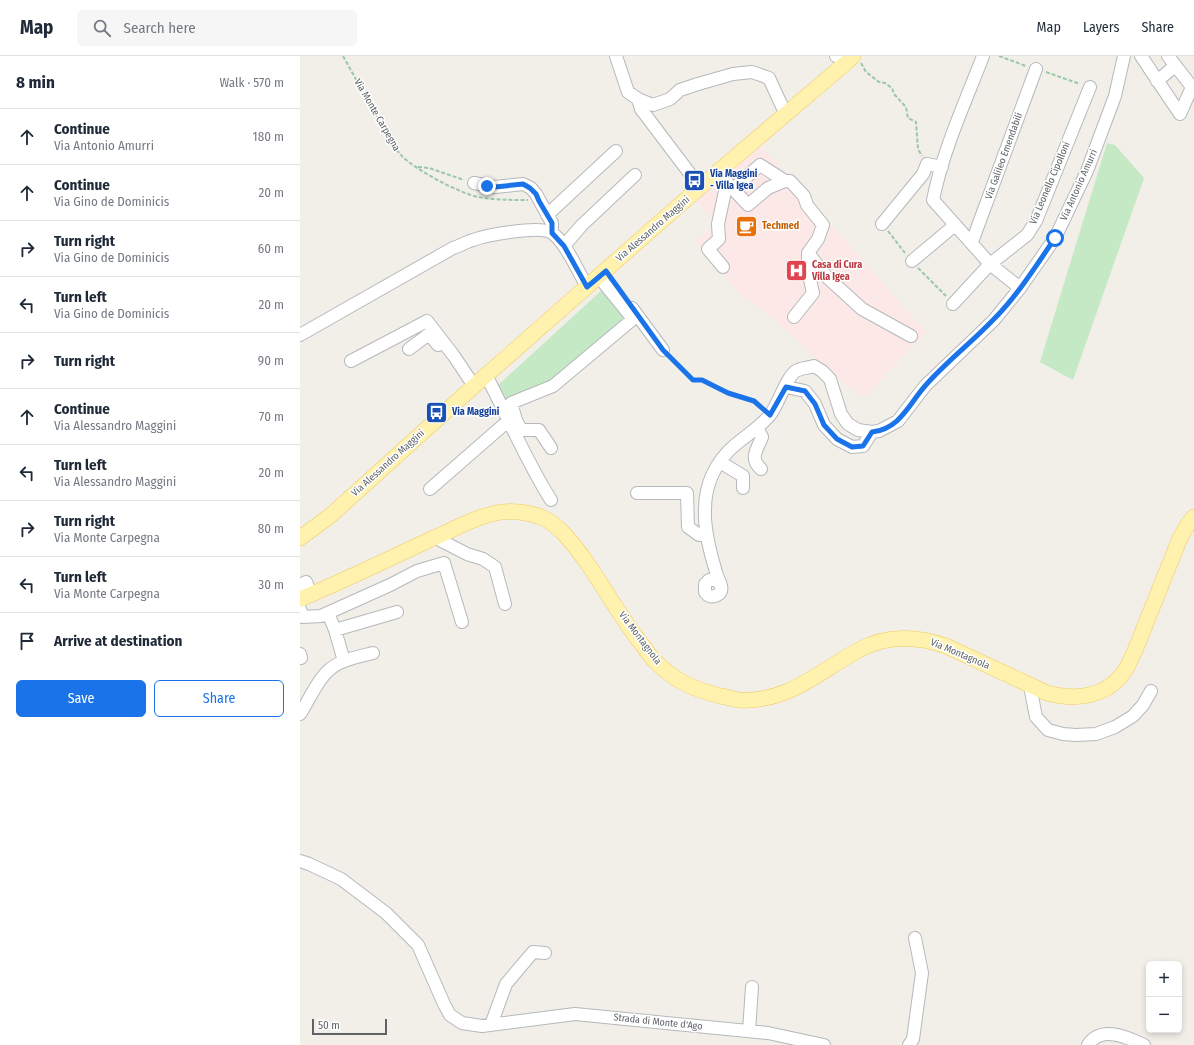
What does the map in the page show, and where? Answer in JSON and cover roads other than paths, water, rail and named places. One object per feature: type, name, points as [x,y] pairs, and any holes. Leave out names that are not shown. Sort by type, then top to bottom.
[{"type":"main road","name":"Via Alessandro Maggini","points":[[300,538],[330,516],[486,375],[700,187],[726,181],[786,115],[847,58]]},
{"type":"main road","name":"Via Montagnola","points":[[306,597],[476,520],[496,513],[513,511],[542,517],[572,542],[631,630],[654,660],[667,672],[684,683],[701,691],[738,700],[754,700],[772,697],[788,692],[802,685],[861,648],[886,640],[913,638],[932,641],[946,646],[1047,694],[1083,697],[1104,690],[1126,670],[1180,538],[1194,517]]},
{"type":"street","points":[[616,56],[628,92],[638,99],[653,105],[670,99],[680,90],[733,74],[752,72],[769,78],[786,115]]},
{"type":"street","points":[[983,56],[949,144],[937,179],[933,200],[990,264],[1020,288]]},
{"type":"street","name":"Via Antonio Amurri","points":[[872,432],[879,431],[898,421],[925,386],[994,320],[1020,288],[1055,238],[1086,171],[1114,96],[1124,56]]},
{"type":"street","points":[[1141,56],[1157,80],[1180,114],[1192,87],[1172,61],[1157,80]]},
{"type":"street","name":"Via Galileo Emendabili","points":[[972,242],[1036,69]]},
{"type":"street","name":"Via Leonello Cipolloni","points":[[953,304],[990,264],[1027,235],[1036,221],[1090,87]]},
{"type":"street","points":[[638,99],[641,109],[700,187]]},
{"type":"street","points":[[547,215],[616,151]]},
{"type":"street","points":[[726,181],[760,165]]},
{"type":"street","points":[[760,165],[785,181],[790,181],[804,196],[807,205],[823,226],[818,239],[808,253],[808,271],[813,293],[794,317]]},
{"type":"street","points":[[760,165],[768,188]]},
{"type":"street","points":[[882,224],[925,169],[942,167]]},
{"type":"street","points":[[925,169],[937,179]]},
{"type":"street","points":[[564,246],[581,226],[635,175]]},
{"type":"street","points":[[726,181],[748,205],[768,188],[785,181]]},
{"type":"street","points":[[723,267],[708,249],[719,239],[718,224],[726,181]]},
{"type":"street","points":[[474,183],[495,187],[523,184],[530,188],[536,194],[552,223],[552,233]]},
{"type":"street","points":[[912,261],[955,225]]},
{"type":"street","points":[[300,335],[453,248],[473,240],[489,236],[522,231],[542,230],[552,233],[564,246],[587,287]]},
{"type":"street","points":[[808,253],[828,278],[862,309],[911,336]]},
{"type":"street","points":[[602,274],[664,355],[633,319],[602,274]]},
{"type":"street","points":[[551,448],[539,430],[521,430],[516,420],[511,403],[553,386],[633,319]]},
{"type":"street","points":[[351,361],[427,321],[454,356],[474,386]]},
{"type":"street","points":[[409,349],[428,334],[451,361],[462,369]]},
{"type":"street","points":[[707,582],[718,578],[706,535],[705,497],[709,482],[720,462],[734,446],[757,428],[770,415],[789,379],[795,372],[814,366],[822,371],[830,379],[841,414],[848,424],[858,430],[872,432],[863,446],[852,447],[837,439],[824,425],[815,404],[805,391],[786,387]]},
{"type":"street","points":[[486,375],[508,421],[551,500]]},
{"type":"street","points":[[430,489],[508,421]]},
{"type":"street","points":[[757,428],[762,437],[754,456],[755,464],[761,469]]},
{"type":"street","points":[[720,462],[743,476],[743,488]]},
{"type":"street","points":[[637,493],[687,493],[688,527],[699,535],[706,535]]},
{"type":"street","points":[[436,538],[467,554],[483,559],[495,567],[505,604]]},
{"type":"street","points":[[300,609],[303,617],[321,616],[390,586],[417,571],[444,563],[462,622]]},
{"type":"street","points":[[300,585],[306,582],[306,597]]},
{"type":"street","points":[[335,630],[397,612]]},
{"type":"street","points":[[328,613],[335,630],[344,661]]},
{"type":"street","points":[[300,714],[322,676],[328,670],[344,661],[373,653]]},
{"type":"street","points":[[1030,686],[1036,717],[1048,730],[1063,734],[1076,735],[1096,734],[1115,727],[1133,716],[1143,705],[1151,691]]},
{"type":"street","name":"Strada di Monte d'Ago","points":[[300,861],[341,878],[386,913],[418,945],[438,992],[450,1015],[462,1023],[482,1026],[575,1014],[768,1033],[824,1045]]},
{"type":"street","points":[[909,1045],[913,1039],[922,973],[915,938]]},
{"type":"street","points":[[491,1025],[506,984],[533,952],[545,953]]},
{"type":"street","points":[[750,1031],[752,987]]},
{"type":"street","points":[[1088,1045],[1100,1034],[1117,1034],[1128,1037],[1144,1045]]},
{"type":"place","name":"Via Maggini - Villa Igea","points":[[694,180]]},
{"type":"place","name":"Techmed","points":[[747,226]]},
{"type":"place","name":"Casa di Cura Villa Igea","points":[[797,271]]},
{"type":"place","name":"Via Maggini","points":[[436,412]]}]
